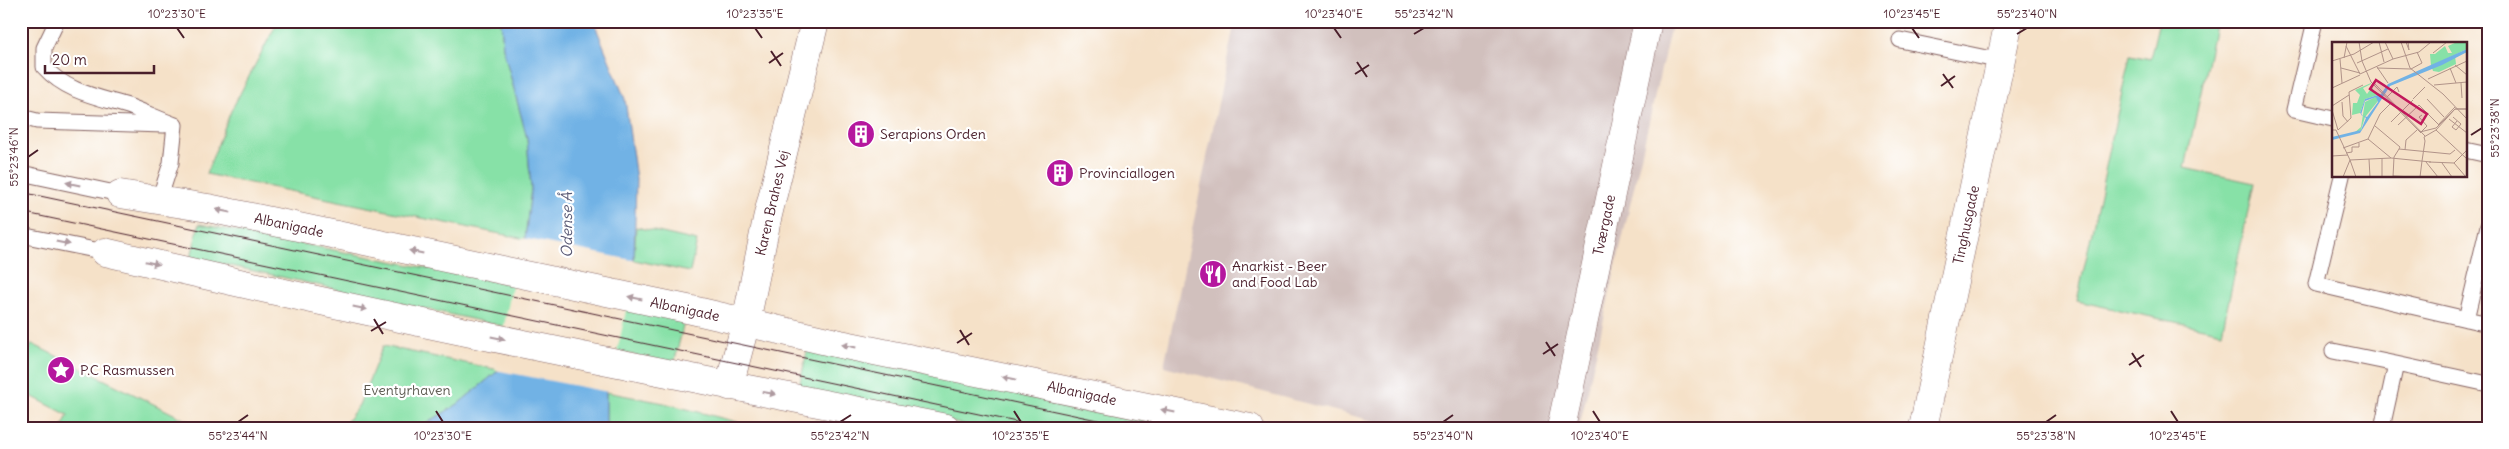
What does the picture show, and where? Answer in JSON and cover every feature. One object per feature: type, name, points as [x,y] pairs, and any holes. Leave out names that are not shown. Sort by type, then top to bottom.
[{"type":"street","name":"Karen Brahes Vej","points":[[729,386],[746,322],[767,219],[816,21]]},
{"type":"street","name":"Tværgade","points":[[1561,428],[1648,21]]},
{"type":"street","name":"Tinghusgade","points":[[1923,428],[2009,21]]},
{"type":"street","name":"Albanigade","points":[[120,194],[208,208],[683,308],[840,344],[1250,428]]},
{"type":"street","points":[[105,252],[221,279],[669,374],[946,428]]},
{"type":"lane","points":[[57,21],[44,48],[44,67],[53,77],[84,94],[129,107],[175,125]]},
{"type":"lane","points":[[2315,21],[2294,110],[2332,119]]},
{"type":"lane","points":[[1900,40],[2000,61]]},
{"type":"lane","points":[[21,117],[38,121],[175,125]]},
{"type":"lane","points":[[159,200],[171,163],[175,125]]},
{"type":"lane","points":[[2466,150],[2488,155]]},
{"type":"lane","points":[[21,173],[120,194]]},
{"type":"lane","points":[[2342,178],[2316,284],[2488,324]]},
{"type":"lane","points":[[2466,319],[2488,226]]},
{"type":"lane","points":[[21,235],[105,252]]},
{"type":"lane","points":[[2333,351],[2488,384]]},
{"type":"lane","points":[[2382,428],[2396,364]]},
{"type":"shaded area","points":[[1235,21],[1672,21],[1579,428],[1400,428],[1164,366]]},
{"type":"green space","points":[[278,21],[501,21],[503,48],[527,138],[531,189],[525,239],[206,174],[231,111]]},
{"type":"green space","points":[[2159,21],[2216,21],[2185,168],[2254,183],[2222,332],[2077,301],[2130,55],[2150,59]]},
{"type":"green space","points":[[199,224],[685,318],[674,364],[191,257]]},
{"type":"green space","points":[[636,227],[697,241],[690,272],[634,260]]},
{"type":"green space","points":[[32,344],[202,428],[62,428],[68,415],[27,394],[21,397],[21,385],[25,375],[21,364]]},
{"type":"green space","name":"Eventyrhaven","points":[[383,346],[499,370],[458,404],[419,428],[342,428],[359,405]]},
{"type":"green space","points":[[808,347],[1196,428],[980,428],[798,391]]},
{"type":"green space","points":[[606,392],[664,403],[760,428],[606,428]]},
{"type":"water","name":"Odense Å","points":[[501,21],[596,21],[597,30],[625,99],[636,179],[634,260],[606,392],[606,428],[419,428],[458,404],[499,370],[525,239],[531,189],[527,138],[503,48]]},
{"type":"pier","points":[[522,238],[637,261],[608,392],[495,370]]},
{"type":"tram line","points":[[21,192],[1135,428]]},
{"type":"tram line","points":[[21,212],[1045,428]]},
{"type":"place","name":"Serapions Orden","points":[[861,134]]},
{"type":"place","name":"Provinciallogen","points":[[1060,173]]},
{"type":"place","name":"Anarkist - Beer and Food Lab","points":[[1213,274]]},
{"type":"place","name":"P.C Rasmussen","points":[[61,370]]}]
